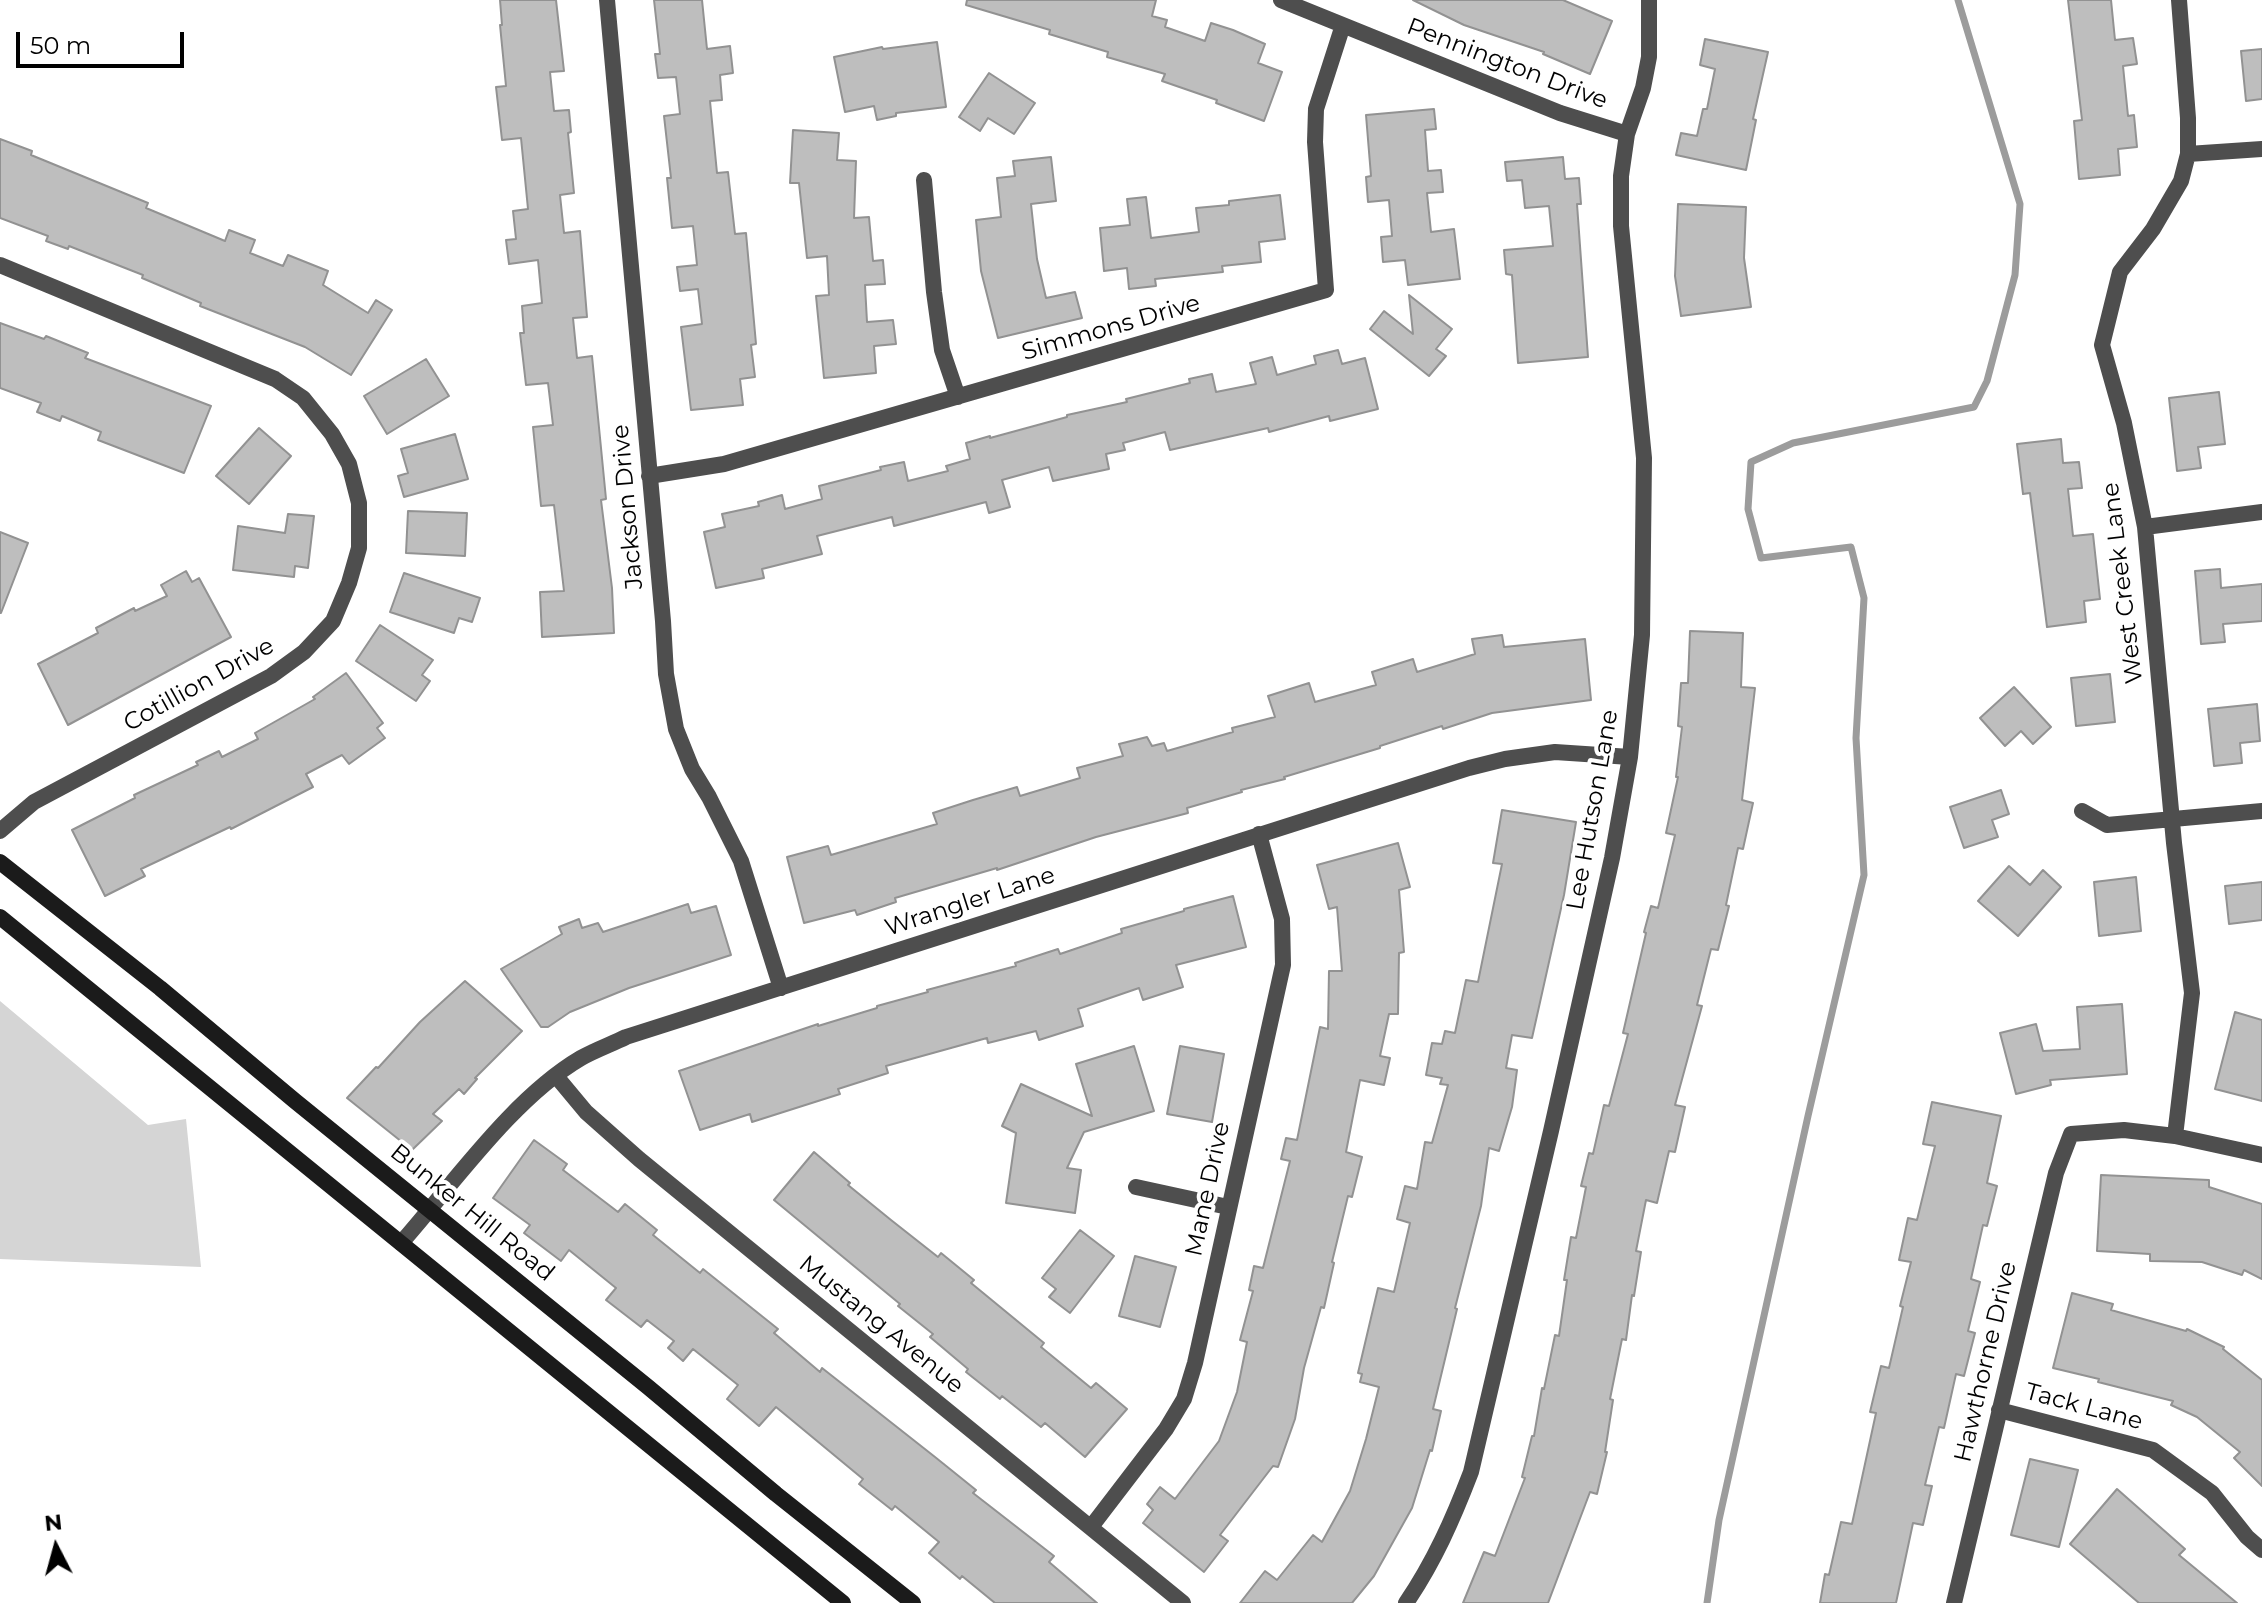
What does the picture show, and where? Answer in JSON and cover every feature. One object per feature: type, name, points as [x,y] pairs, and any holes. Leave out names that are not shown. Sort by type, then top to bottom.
[{"type":"main road","name":"Bunker Hill Road","points":[[0,862],[160,988],[429,1211],[913,1603]]},
{"type":"main road","points":[[0,917],[843,1603]]},
{"type":"street","name":"Jackson Drive","points":[[607,0],[666,674],[676,729],[692,769],[741,861],[781,988]]},
{"type":"street","name":"Pennington Drive","points":[[1281,0],[1560,113],[1627,134]]},
{"type":"street","name":"Lee Hutson Lane","points":[[1406,1603],[1426,1574],[1450,1527],[1471,1472],[1612,858],[1630,757],[1642,635],[1644,458],[1621,226],[1621,176],[1627,134],[1643,88],[1649,57],[1649,0]]},
{"type":"street","name":"West Creek Lane","points":[[2175,1136],[2192,993],[2171,820],[2145,527],[2124,423],[2102,345],[2120,272],[2153,229],[2181,181],[2188,154],[2179,0]]},
{"type":"street","name":"Simmons Drive","points":[[649,476],[724,464],[1326,290],[1315,142],[1316,109],[1343,25]]},
{"type":"street","points":[[2188,154],[2262,149]]},
{"type":"street","points":[[924,180],[942,350],[958,397]]},
{"type":"street","name":"Cotillion Drive","points":[[0,265],[234,360],[275,379],[303,398],[332,434],[349,464],[359,503],[359,548],[333,621],[304,652],[271,676],[34,802],[0,831]]},
{"type":"street","points":[[2145,527],[2262,512]]},
{"type":"street","name":"Wrangler Lane","points":[[401,1243],[509,1118],[581,1058],[626,1037],[1469,768],[1555,752],[1630,757]]},
{"type":"street","points":[[2082,811],[2107,825],[2262,811]]},
{"type":"street","name":"Mane Drive","points":[[1091,1527],[1166,1429],[1184,1399],[1195,1363],[1283,965],[1282,919],[1259,834]]},
{"type":"street","name":"Mustang Avenue","points":[[556,1076],[586,1112],[639,1159],[1183,1603]]},
{"type":"street","name":"Hawthorne Drive","points":[[1954,1603],[2056,1173],[2071,1134],[2124,1130],[2175,1136]]},
{"type":"street","points":[[2175,1136],[2262,1155]]},
{"type":"street","points":[[1136,1187],[1228,1207]]},
{"type":"street","name":"Tack Lane","points":[[1999,1410],[2153,1450],[2212,1493],[2247,1537],[2262,1550]]},
{"type":"shaded area","points":[[0,1001],[148,1125],[186,1119],[201,1267],[0,1259]]},
{"type":"building","points":[[500,0],[556,0],[564,71],[550,72],[554,111],[569,110],[574,193],[560,195],[564,233],[580,231],[587,317],[573,318],[577,358],[592,356],[606,499],[601,500],[614,633],[542,637],[540,592],[564,591],[554,505],[541,506],[533,427],[553,425],[548,383],[526,385],[520,333],[524,333],[522,306],[542,303],[538,260],[509,264],[506,240],[516,239],[513,211],[528,209],[521,138],[502,140],[496,87],[506,86]]},
{"type":"building","points":[[654,0],[702,0],[707,49],[730,46],[733,73],[720,75],[722,100],[710,101],[717,173],[728,172],[735,234],[746,233],[756,344],[751,345],[755,377],[740,379],[743,405],[691,410],[681,327],[702,324],[698,289],[680,291],[677,267],[697,265],[693,226],[672,228],[667,178],[671,178],[664,116],[680,114],[676,77],[658,78],[655,54],[660,54]]},
{"type":"building","points":[[967,0],[1156,0],[1152,16],[1167,20],[1165,27],[1205,41],[1211,23],[1233,30],[1265,44],[1258,63],[1282,72],[1264,121],[1162,81],[1165,74],[1107,57],[1108,52],[1049,34],[1050,30],[966,5]]},
{"type":"building","points":[[1413,0],[1563,0],[1612,21],[1590,74],[1544,52],[1464,25]]},
{"type":"building","points":[[2068,0],[2111,0],[2115,40],[2133,38],[2137,64],[2123,66],[2128,116],[2134,115],[2137,147],[2118,149],[2120,175],[2079,179],[2074,121],[2082,120]]},
{"type":"building","points":[[1705,39],[1768,52],[1753,119],[1756,120],[1746,170],[1676,155],[1681,133],[1697,136],[1703,109],[1707,109],[1715,69],[1700,65]]},
{"type":"building","points":[[937,42],[946,107],[896,113],[896,116],[877,120],[874,106],[845,112],[834,57],[882,47]]},
{"type":"building","points":[[2262,49],[2262,99],[2246,101],[2241,51]]},
{"type":"building","points":[[989,73],[1035,103],[1014,134],[988,118],[980,131],[959,117]]},
{"type":"building","points":[[1434,109],[1436,129],[1425,130],[1428,171],[1441,170],[1443,192],[1427,193],[1431,232],[1454,229],[1460,279],[1408,285],[1405,260],[1383,262],[1381,237],[1392,236],[1389,200],[1368,202],[1366,177],[1371,176],[1366,115]]},
{"type":"building","points":[[793,130],[839,133],[837,160],[856,161],[854,218],[869,217],[873,261],[883,260],[885,284],[865,285],[867,322],[893,320],[896,344],[874,346],[876,373],[824,378],[816,296],[829,295],[827,256],[807,258],[799,183],[790,183]]},
{"type":"building","points":[[0,139],[148,203],[146,208],[225,241],[229,230],[255,240],[250,253],[283,266],[288,255],[328,271],[323,285],[368,313],[376,300],[392,310],[351,375],[305,347],[200,306],[201,303],[142,278],[143,275],[69,246],[68,249],[46,241],[48,236],[0,218]]},
{"type":"building","points":[[1051,157],[1056,201],[1031,204],[1037,259],[1046,298],[1075,292],[1082,318],[998,338],[981,271],[976,220],[1001,217],[997,178],[1015,176],[1013,161]]},
{"type":"building","points":[[1563,157],[1565,179],[1579,178],[1581,204],[1577,204],[1588,357],[1518,363],[1512,275],[1506,274],[1504,250],[1553,246],[1549,206],[1525,208],[1522,180],[1507,181],[1505,162]]},
{"type":"building","points":[[1280,195],[1285,239],[1259,242],[1261,262],[1222,266],[1223,272],[1155,279],[1156,286],[1129,289],[1127,268],[1104,271],[1100,228],[1130,225],[1127,199],[1146,197],[1151,238],[1199,232],[1196,208]]},
{"type":"building","points":[[1678,204],[1746,207],[1744,258],[1751,307],[1681,316],[1675,276]]},
{"type":"building","points":[[1409,295],[1452,329],[1436,349],[1446,356],[1429,376],[1370,329],[1384,311],[1413,334]]},
{"type":"building","points":[[0,323],[44,339],[46,336],[88,353],[85,358],[211,406],[184,473],[98,440],[101,432],[62,416],[60,421],[37,412],[41,403],[0,388]]},
{"type":"building","points":[[1338,350],[1342,364],[1365,358],[1378,409],[1330,421],[1329,416],[1269,432],[1268,428],[1170,450],[1165,432],[1123,443],[1125,450],[1106,454],[1109,469],[1053,481],[1049,467],[1002,480],[1010,507],[989,513],[986,502],[894,526],[892,517],[817,536],[822,554],[762,569],[764,578],[716,588],[704,532],[725,527],[722,514],[759,506],[758,502],[782,495],[785,509],[822,499],[819,486],[904,462],[908,481],[948,471],[946,466],[970,459],[966,443],[1127,402],[1126,399],[1190,383],[1189,379],[1212,374],[1216,392],[1256,384],[1250,363],[1272,357],[1277,375],[1316,364],[1314,356]]},
{"type":"building","points":[[426,359],[449,396],[387,434],[364,396]]},
{"type":"building","points":[[2219,392],[2225,444],[2198,447],[2201,468],[2177,471],[2169,398]]},
{"type":"building","points":[[259,428],[291,456],[249,504],[216,476]]},
{"type":"building","points":[[455,434],[468,479],[404,497],[398,476],[408,473],[401,449]]},
{"type":"building","points":[[2061,439],[2063,463],[2079,462],[2082,488],[2068,489],[2073,536],[2093,534],[2100,599],[2084,601],[2086,622],[2047,627],[2030,493],[2023,494],[2017,444]]},
{"type":"building","points":[[408,511],[467,513],[465,556],[406,553]]},
{"type":"building","points":[[288,514],[314,516],[308,568],[295,566],[294,577],[233,570],[238,526],[285,533]]},
{"type":"building","points":[[0,532],[28,543],[1,613],[0,613]]},
{"type":"building","points":[[2220,569],[2221,588],[2262,584],[2262,621],[2223,624],[2225,642],[2201,644],[2195,571]]},
{"type":"building","points":[[186,571],[192,582],[199,578],[231,637],[68,725],[38,664],[98,633],[96,628],[134,608],[135,611],[167,596],[161,585]]},
{"type":"building","points":[[404,573],[480,598],[472,622],[459,618],[454,633],[390,612]]},
{"type":"building","points":[[380,625],[433,660],[422,675],[430,681],[416,701],[356,661]]},
{"type":"building","points":[[1690,631],[1743,633],[1741,687],[1755,688],[1742,800],[1753,803],[1743,849],[1738,848],[1718,950],[1711,949],[1697,1005],[1702,1006],[1675,1105],[1685,1107],[1675,1152],[1669,1151],[1657,1203],[1646,1200],[1636,1251],[1641,1252],[1634,1296],[1610,1399],[1613,1400],[1607,1452],[1597,1494],[1590,1492],[1548,1603],[1463,1603],[1484,1552],[1495,1556],[1525,1478],[1522,1477],[1534,1436],[1542,1388],[1555,1335],[1559,1336],[1571,1237],[1576,1238],[1586,1187],[1581,1186],[1589,1153],[1593,1154],[1604,1105],[1609,1106],[1628,1034],[1623,1033],[1644,932],[1651,906],[1658,908],[1675,835],[1666,833],[1678,777],[1682,727],[1678,726],[1681,683],[1688,683]]},
{"type":"building","points":[[1502,635],[1504,647],[1585,639],[1591,700],[1492,713],[1443,729],[1442,726],[1187,808],[1188,813],[1096,837],[997,870],[895,898],[896,902],[857,915],[855,910],[804,923],[787,857],[828,846],[831,855],[937,824],[933,813],[973,800],[1017,787],[1020,796],[1080,778],[1077,768],[1123,756],[1119,744],[1147,737],[1152,746],[1164,743],[1167,751],[1233,732],[1232,728],[1275,717],[1268,696],[1309,683],[1315,702],[1376,685],[1372,672],[1413,659],[1417,672],[1475,654],[1472,639]]},
{"type":"building","points":[[346,673],[383,723],[377,728],[385,738],[349,764],[342,755],[306,774],[313,787],[231,829],[141,869],[145,876],[105,896],[72,830],[135,798],[134,795],[198,765],[196,762],[219,751],[222,757],[258,739],[255,733],[315,699],[313,697]]},
{"type":"building","points":[[2110,674],[2115,722],[2076,726],[2071,678]]},
{"type":"building","points":[[2014,687],[2051,727],[2033,744],[2021,731],[2005,746],[1980,718]]},
{"type":"building","points":[[2257,704],[2260,741],[2240,743],[2242,763],[2214,766],[2208,709]]},
{"type":"building","points":[[2001,790],[2009,814],[1992,820],[1998,837],[1964,848],[1950,807]]},
{"type":"building","points":[[1502,810],[1576,822],[1564,895],[1532,1038],[1512,1035],[1506,1068],[1517,1070],[1512,1107],[1499,1151],[1489,1148],[1481,1206],[1433,1409],[1441,1411],[1432,1451],[1412,1508],[1374,1576],[1352,1603],[1240,1603],[1265,1571],[1277,1580],[1313,1535],[1322,1542],[1350,1491],[1379,1387],[1360,1382],[1362,1374],[1358,1373],[1378,1288],[1394,1292],[1410,1223],[1397,1219],[1405,1186],[1417,1189],[1425,1142],[1432,1143],[1448,1085],[1440,1084],[1442,1078],[1426,1075],[1432,1043],[1442,1044],[1445,1031],[1455,1033],[1466,980],[1478,982],[1502,864],[1493,863]]},
{"type":"building","points":[[1398,843],[1410,887],[1399,890],[1404,952],[1399,953],[1398,1014],[1389,1014],[1380,1056],[1390,1058],[1384,1085],[1360,1080],[1346,1152],[1362,1157],[1352,1197],[1348,1196],[1324,1308],[1321,1307],[1304,1368],[1295,1419],[1278,1467],[1273,1466],[1220,1535],[1228,1541],[1204,1572],[1143,1523],[1153,1510],[1147,1504],[1160,1487],[1175,1499],[1219,1441],[1237,1392],[1247,1342],[1240,1340],[1253,1291],[1249,1290],[1254,1266],[1263,1268],[1290,1161],[1281,1159],[1286,1138],[1297,1140],[1320,1027],[1328,1029],[1329,971],[1342,971],[1337,907],[1329,909],[1317,865]]},
{"type":"building","points":[[2009,866],[2030,885],[2043,870],[2061,887],[2018,936],[1978,901]]},
{"type":"building","points":[[2136,877],[2141,931],[2099,936],[2094,882]]},
{"type":"building","points":[[2262,882],[2262,920],[2229,924],[2225,886]]},
{"type":"building","points":[[1233,896],[1246,947],[1176,965],[1183,987],[1143,1000],[1139,988],[1078,1009],[1083,1026],[1039,1040],[1036,1031],[988,1043],[987,1038],[886,1066],[888,1073],[838,1089],[840,1094],[752,1122],[750,1114],[700,1130],[679,1071],[927,990],[1016,966],[1015,963],[1058,949],[1060,954],[1122,933],[1121,929]]},
{"type":"building","points":[[688,904],[691,913],[716,906],[731,955],[629,988],[570,1012],[548,1027],[541,1027],[501,969],[562,934],[559,927],[579,919],[582,928],[598,923],[603,932]]},
{"type":"building","points":[[465,981],[522,1031],[475,1078],[464,1094],[459,1089],[433,1114],[442,1121],[412,1150],[347,1098],[420,1022]]},
{"type":"building","points":[[2122,1004],[2127,1074],[2050,1080],[2051,1085],[2016,1094],[2000,1033],[2036,1024],[2043,1051],[2080,1049],[2077,1007]]},
{"type":"building","points":[[2235,1012],[2262,1020],[2262,1101],[2215,1089]]},
{"type":"building","points":[[1134,1046],[1154,1111],[1084,1132],[1067,1168],[1081,1170],[1075,1213],[1006,1203],[1016,1133],[1002,1126],[1021,1084],[1092,1116],[1076,1064]]},
{"type":"building","points":[[1180,1046],[1224,1054],[1212,1122],[1167,1114]]},
{"type":"building","points":[[1932,1102],[2001,1116],[1987,1183],[1997,1186],[1987,1226],[1983,1225],[1971,1279],[1980,1282],[1968,1331],[1975,1333],[1964,1376],[1956,1374],[1944,1428],[1939,1427],[1925,1485],[1932,1486],[1923,1525],[1913,1523],[1896,1603],[1820,1603],[1825,1574],[1829,1575],[1841,1522],[1852,1524],[1876,1413],[1870,1412],[1881,1366],[1889,1368],[1903,1307],[1900,1306],[1911,1262],[1899,1260],[1908,1218],[1917,1220],[1935,1146],[1923,1144]]},
{"type":"building","points":[[534,1140],[567,1164],[563,1170],[618,1212],[625,1204],[657,1230],[653,1235],[700,1273],[703,1269],[778,1329],[774,1333],[820,1372],[822,1368],[976,1490],[973,1493],[1054,1556],[1049,1562],[1097,1603],[995,1603],[929,1553],[939,1542],[895,1506],[892,1510],[859,1484],[863,1479],[776,1407],[759,1426],[727,1399],[738,1385],[693,1349],[683,1361],[668,1348],[674,1341],[647,1320],[641,1327],[606,1300],[616,1288],[569,1250],[561,1261],[524,1233],[530,1225],[493,1198]]},
{"type":"building","points":[[814,1152],[891,1220],[938,1257],[941,1253],[974,1280],[971,1283],[1044,1343],[1041,1347],[1091,1388],[1096,1383],[1127,1409],[1085,1457],[1045,1423],[1041,1427],[966,1372],[968,1369],[930,1337],[933,1334],[898,1306],[900,1304],[774,1200]]},
{"type":"building","points":[[2101,1175],[2209,1180],[2209,1187],[2262,1204],[2262,1279],[2244,1270],[2242,1275],[2202,1262],[2150,1261],[2150,1254],[2097,1251]]},
{"type":"building","points":[[1080,1230],[1114,1256],[1070,1313],[1049,1297],[1056,1289],[1042,1278]]},
{"type":"building","points":[[1135,1256],[1176,1267],[1160,1327],[1119,1316]]},
{"type":"building","points":[[2072,1293],[2113,1304],[2111,1310],[2187,1329],[2224,1347],[2262,1380],[2262,1486],[2234,1458],[2240,1452],[2197,1417],[2171,1405],[2173,1401],[2053,1368]]},
{"type":"building","points":[[2030,1459],[2078,1470],[2059,1547],[2011,1535]]},
{"type":"building","points":[[2117,1489],[2185,1549],[2179,1555],[2237,1603],[2139,1603],[2070,1544]]},
{"type":"waterway","points":[[1707,1603],[1719,1520],[1864,875],[1856,738],[1864,598],[1851,547],[1761,558],[1748,509],[1751,462],[1793,443],[1974,407],[1987,381],[2015,275],[2020,204],[1958,0]]}]
